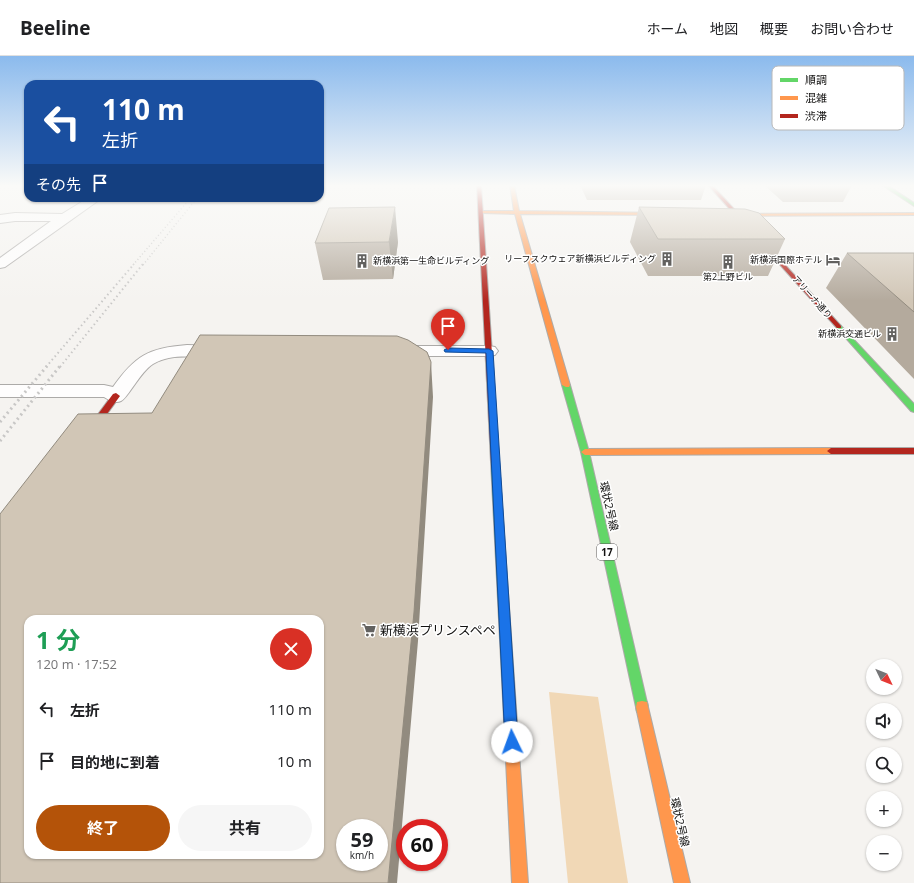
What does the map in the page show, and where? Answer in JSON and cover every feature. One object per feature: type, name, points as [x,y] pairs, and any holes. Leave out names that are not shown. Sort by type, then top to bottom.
[{"type":"main road","points":[[486,224],[489,351],[520,883]]},
{"type":"main road","name":"環状2号線","points":[[519,224],[585,452],[646,729],[682,883]]},
{"type":"main road","name":"アリーナ通り","points":[[745,224],[914,409]]},
{"type":"main road","points":[[733,228],[762,228]]},
{"type":"main road","points":[[79,446],[116,396]]},
{"type":"main road","points":[[585,452],[914,451]]},
{"type":"street","points":[[0,264],[56,224]]},
{"type":"street","points":[[0,392],[104,391],[110,392],[116,396],[136,368],[156,355],[176,351],[238,351]]},
{"type":"street","points":[[378,351],[489,351]]},
{"type":"shaded area","points":[[549,692],[598,697],[628,883],[568,883]]},
{"type":"building","points":[[323,224],[392,224],[389,242],[315,243]]},
{"type":"building","points":[[649,224],[770,224],[785,239],[658,239]]},
{"type":"building","points":[[847,253],[914,253],[914,312]]},
{"type":"building","name":"新横浜プリンスペペ","points":[[200,335],[397,336],[408,340],[427,352],[431,362],[414,612],[388,883],[0,883],[0,514],[78,414],[152,413]]},
{"type":"railway","points":[[133,265],[169,224]]},
{"type":"railway","points":[[143,265],[176,224]]},
{"type":"railway","points":[[46,367],[134,264]]},
{"type":"railway","points":[[60,367],[143,264]]},
{"type":"railway","points":[[0,422],[47,366]]},
{"type":"railway","points":[[0,441],[60,366]]},
{"type":"traffic: fast","points":[[839,327],[914,409]]},
{"type":"traffic: fast","points":[[566,385],[585,452],[642,707]]},
{"type":"traffic: fast","points":[[495,462],[508,679]]},
{"type":"traffic: slow","points":[[519,224],[566,385]]},
{"type":"traffic: slow","points":[[585,452],[831,451]]},
{"type":"traffic: slow","points":[[508,679],[520,883]]},
{"type":"traffic: slow","points":[[642,707],[682,883]]},
{"type":"traffic: jam","points":[[481,224],[495,462]]},
{"type":"traffic: jam","points":[[745,224],[839,327]]},
{"type":"traffic: jam","points":[[85,438],[116,396]]},
{"type":"traffic: jam","points":[[831,451],[914,451]]},
{"type":"place","name":"リーフスクウェア新横浜ビルディング","points":[[667,259]]},
{"type":"place","name":"新横浜国際ホテル","points":[[833,260]]},
{"type":"place","name":"新横浜第一生命ビルディング","points":[[362,261]]},
{"type":"place","name":"第2上野ビル","points":[[728,262]]},
{"type":"place","name":"新横浜交通ビル","points":[[892,334]]},
{"type":"place","name":"新横浜プリンスペペ","points":[[369,630]]},
{"type":"route","points":[[448,350],[489,351],[512,742]]}]
